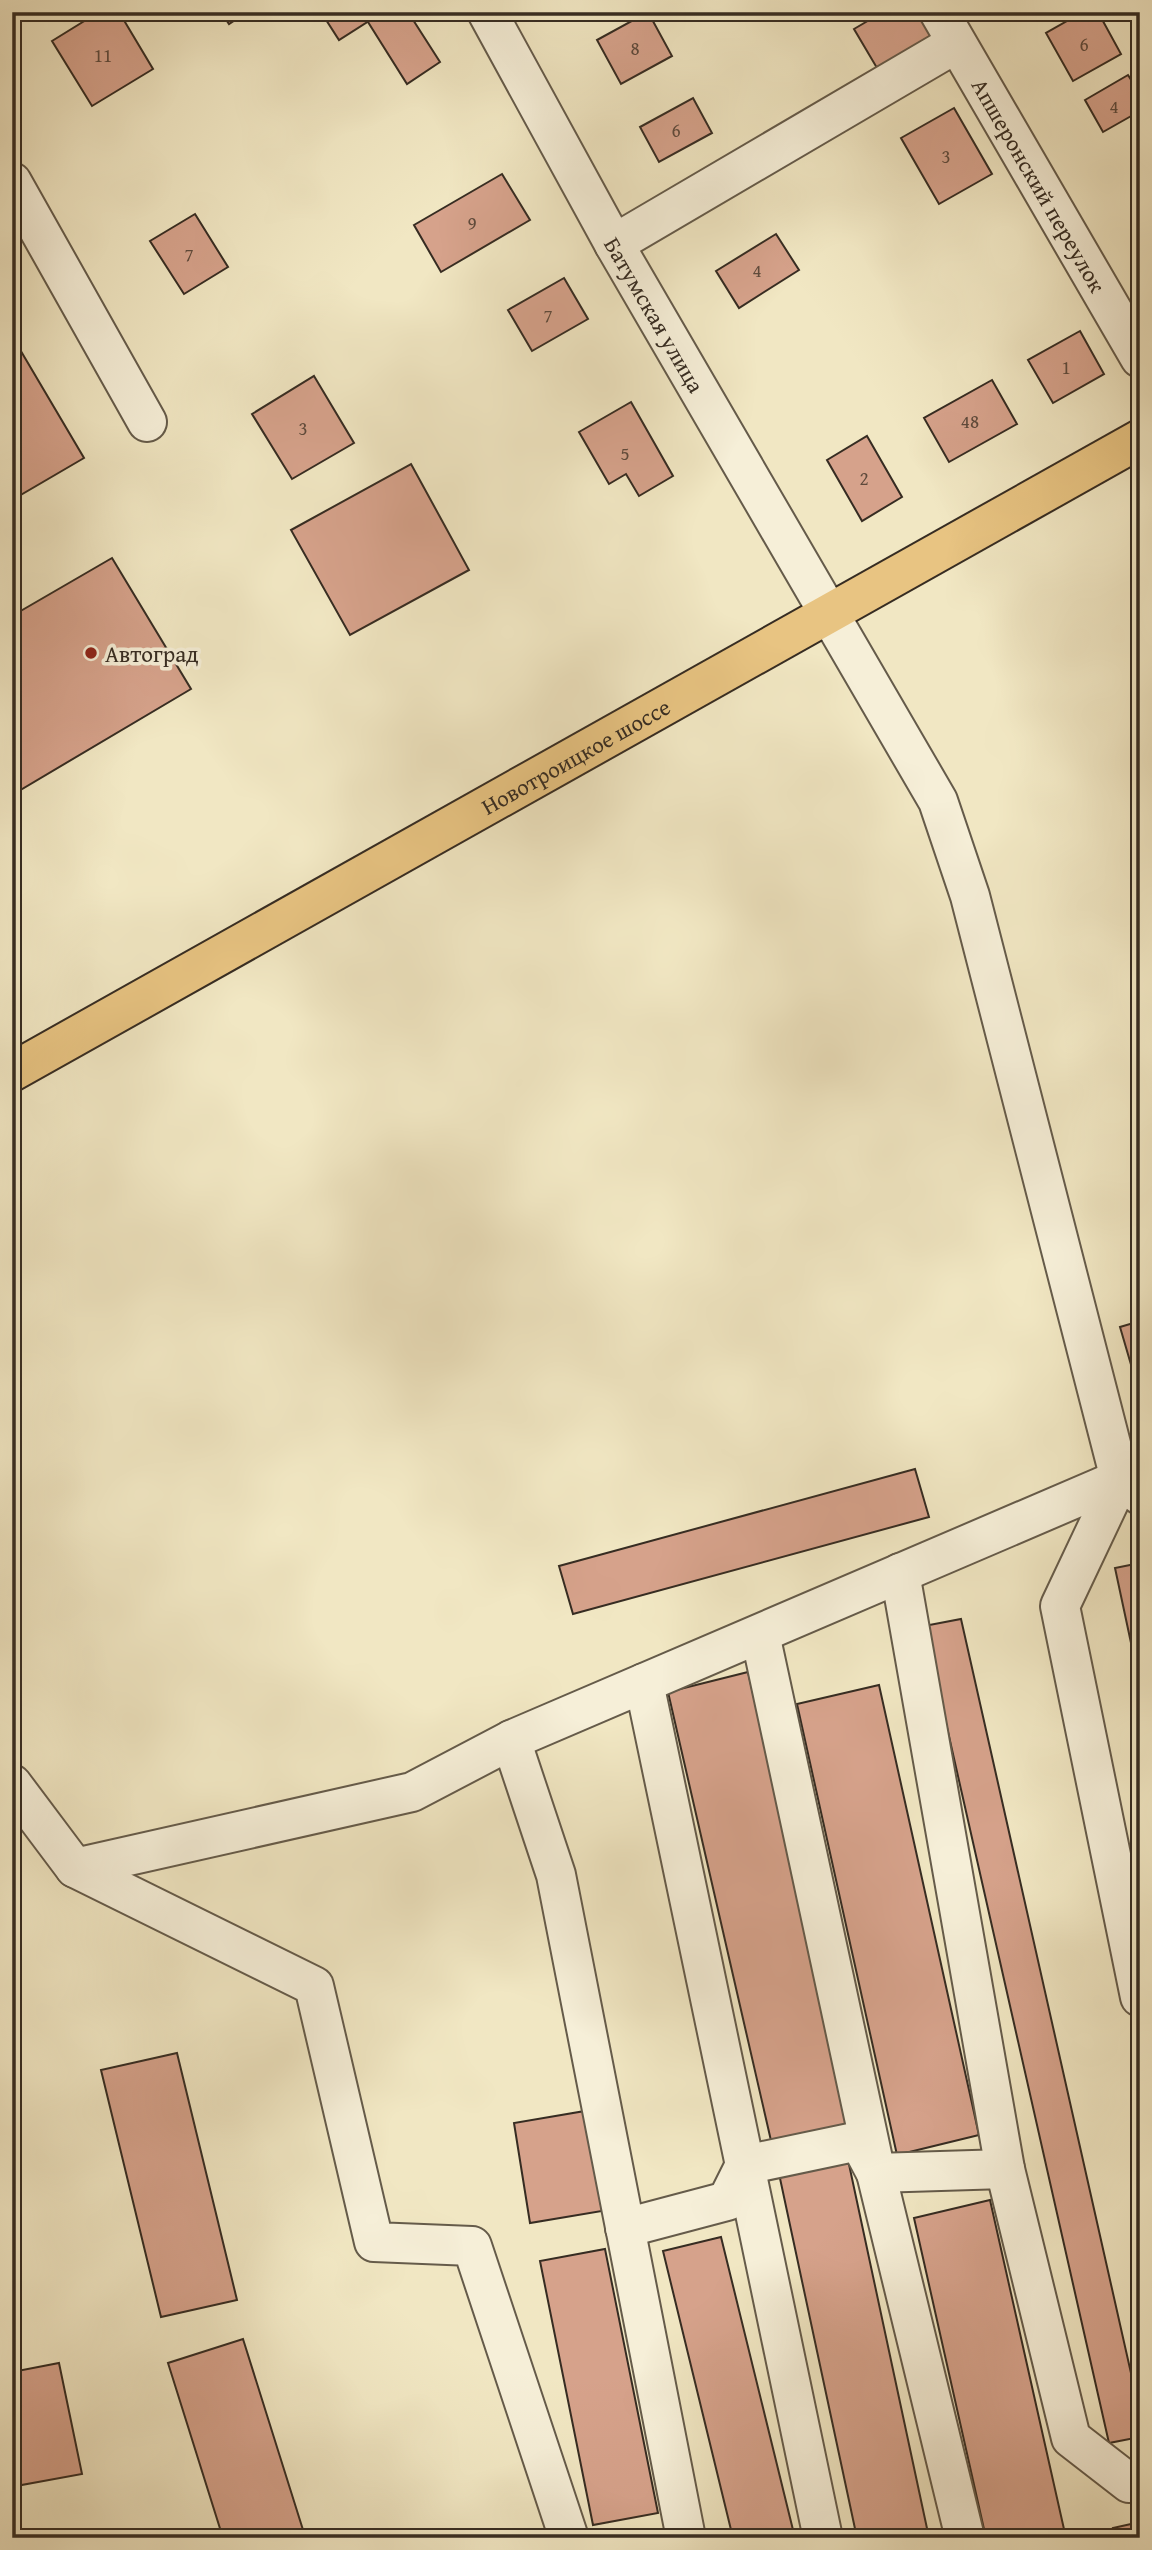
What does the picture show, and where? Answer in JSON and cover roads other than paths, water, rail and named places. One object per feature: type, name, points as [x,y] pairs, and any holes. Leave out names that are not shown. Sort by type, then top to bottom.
[{"type":"main road","name":"Новотроицкое шоссе","points":[[12,1072],[1140,439]]},
{"type":"street","name":"Батумская улица","points":[[487,12],[614,244],[938,802],[970,896],[1133,1483]]},
{"type":"street","points":[[614,244],[947,28]]},
{"type":"street","name":"Апшеронский переулок","points":[[947,28],[1140,358]]},
{"type":"street","points":[[12,182],[148,422]]},
{"type":"street","points":[[75,1868],[412,1792],[511,1740],[900,1573],[1133,1483]]},
{"type":"street","points":[[1133,1483],[1060,1606],[1140,1997]]},
{"type":"street","points":[[900,1573],[1005,2169],[1071,2438],[1129,2483],[1140,2482]]},
{"type":"street","points":[[760,1634],[876,2173],[965,2538]]},
{"type":"street","points":[[644,1683],[823,2538]]},
{"type":"street","points":[[511,1740],[556,1875],[686,2538]]},
{"type":"street","points":[[12,1784],[75,1868],[314,1986],[374,2242],[472,2246],[569,2538]]},
{"type":"street","points":[[745,2165],[859,2141],[876,2173]]},
{"type":"street","points":[[625,2228],[727,2201],[745,2165]]},
{"type":"street","points":[[876,2173],[1005,2169]]},
{"type":"place","name":"Автоград","points":[[91,653]]}]
